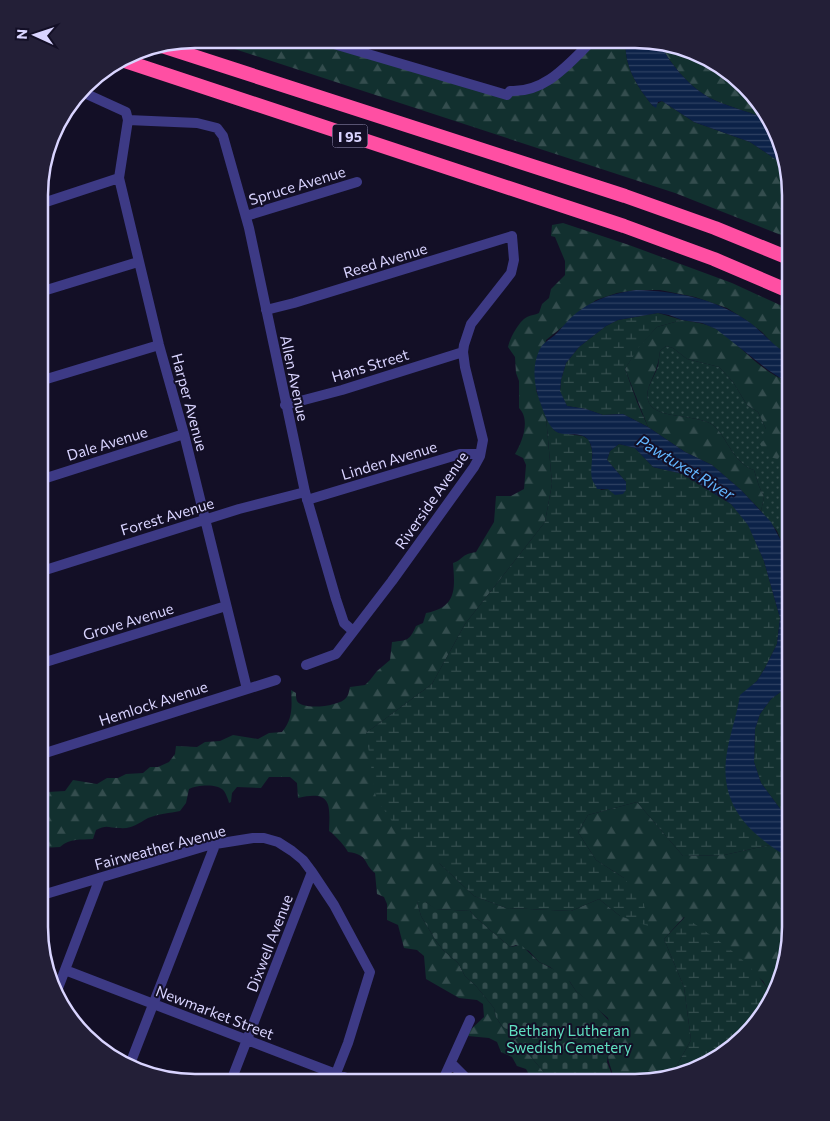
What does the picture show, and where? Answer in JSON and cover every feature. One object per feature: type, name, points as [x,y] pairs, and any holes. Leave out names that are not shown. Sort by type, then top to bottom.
[{"type":"highway","name":"I 95","points":[[172,49],[625,196],[715,228],[782,255]]},
{"type":"highway","name":"I 95","points":[[130,63],[624,226],[714,259],[782,288]]},
{"type":"street","points":[[348,48],[507,95],[510,91],[524,90],[550,80],[584,48]]},
{"type":"street","points":[[87,95],[126,112],[128,120]]},
{"type":"street","name":"Allen Avenue","points":[[128,120],[197,123],[217,128],[223,136],[246,216],[306,496],[344,623],[354,631]]},
{"type":"street","name":"Harper Avenue","points":[[128,120],[120,178],[138,262],[184,434],[247,690]]},
{"type":"street","points":[[48,201],[120,178]]},
{"type":"street","name":"Spruce Avenue","points":[[246,216],[357,182]]},
{"type":"street","name":"Reed Avenue","points":[[266,310],[303,301],[512,236]]},
{"type":"street","name":"Riverside Avenue","points":[[306,665],[336,654],[392,581],[480,456],[483,440],[463,352],[471,324],[511,273],[514,260],[512,236]]},
{"type":"street","points":[[48,290],[138,262]]},
{"type":"street","points":[[48,379],[159,345]]},
{"type":"street","name":"Hans Street","points":[[285,405],[342,390],[463,352]]},
{"type":"street","name":"Dale Avenue","points":[[48,477],[184,434]]},
{"type":"street","name":"Linden Avenue","points":[[306,496],[460,454],[478,454],[480,456]]},
{"type":"street","name":"Forest Avenue","points":[[48,569],[205,520],[306,496]]},
{"type":"street","name":"Grove Avenue","points":[[48,661],[226,606]]},
{"type":"street","name":"Hemlock Avenue","points":[[48,753],[276,680]]},
{"type":"street","name":"Fairweather Avenue","points":[[48,893],[209,846],[253,838],[278,842],[303,860],[312,872],[334,905],[370,972],[348,1043],[336,1074]]},
{"type":"street","points":[[132,1059],[215,845]]},
{"type":"street","name":"Dixwell Avenue","points":[[234,1074],[312,872]]},
{"type":"street","points":[[60,984],[100,878]]},
{"type":"street","name":"Newmarket Street","points":[[65,970],[247,1040],[325,1074]]},
{"type":"street","points":[[446,1074],[470,1020]]},
{"type":"street","points":[[451,1063],[462,1074]]},
{"type":"green space","points":[[232,48],[352,48],[508,91],[535,86],[582,48],[626,48],[629,67],[633,76],[653,106],[662,101],[694,122],[750,142],[779,161],[782,185],[782,235],[675,193]]},
{"type":"green space","points":[[664,51],[692,59],[717,72],[746,98],[760,117],[708,97],[686,80]]},
{"type":"green space","points":[[563,223],[629,245],[732,283],[782,306],[782,350],[775,346],[762,332],[727,308],[695,297],[660,290],[636,290],[617,293],[596,300],[546,340],[536,390],[546,417],[552,484],[545,522],[465,624],[432,684],[366,733],[440,864],[474,896],[506,908],[571,911],[599,899],[620,916],[624,878],[596,860],[578,832],[588,815],[637,802],[683,856],[724,855],[770,845],[782,853],[782,936],[780,955],[768,990],[763,981],[684,917],[664,939],[684,987],[691,1040],[675,1068],[664,1071],[612,1074],[608,1053],[614,1041],[608,1018],[576,991],[570,982],[550,967],[539,962],[529,951],[516,945],[510,947],[470,911],[435,909],[426,902],[417,902],[421,916],[436,941],[458,963],[465,976],[494,1008],[496,1017],[501,1025],[511,1033],[545,1074],[529,1074],[526,1069],[517,1066],[512,1057],[501,1052],[497,1042],[489,1038],[468,1036],[469,1031],[484,1017],[483,1004],[477,1000],[459,998],[426,979],[424,956],[417,950],[404,948],[398,925],[387,920],[387,904],[384,897],[377,894],[375,873],[363,857],[348,852],[329,831],[329,807],[327,802],[317,796],[298,798],[297,783],[290,777],[269,777],[261,788],[237,787],[232,793],[231,802],[229,803],[221,788],[202,786],[189,789],[186,803],[180,811],[148,818],[128,828],[103,827],[96,830],[93,839],[72,841],[60,847],[48,848],[48,792],[65,791],[73,780],[97,784],[107,778],[118,778],[126,774],[143,773],[150,767],[158,767],[169,762],[175,754],[176,746],[197,747],[205,742],[220,741],[233,735],[258,739],[269,733],[282,732],[290,717],[291,690],[296,693],[297,701],[306,706],[322,706],[342,701],[348,695],[350,687],[365,685],[390,660],[392,642],[407,639],[412,635],[416,626],[423,623],[426,613],[444,606],[449,601],[454,589],[453,563],[465,555],[476,552],[494,522],[496,496],[511,496],[524,489],[526,465],[523,458],[515,454],[523,437],[525,425],[523,413],[519,408],[519,381],[516,373],[515,357],[508,347],[521,322],[527,317],[539,313],[542,304],[549,298],[551,289],[565,275],[565,261],[555,237],[551,236],[552,225]]},
{"type":"green space","points":[[658,313],[682,320],[657,327],[639,347],[625,369],[648,427],[623,414],[603,415],[586,409],[567,406],[560,392],[561,380],[566,363],[579,347],[606,326],[618,320]]},
{"type":"green space","points":[[682,320],[704,324],[716,329],[761,366],[782,379],[782,454],[777,459],[767,454],[760,444],[766,438],[766,429],[758,412],[747,405],[733,382],[719,367],[687,359],[673,348],[666,346],[660,351],[658,364],[647,396],[651,406],[656,410],[707,422],[715,427],[739,460],[748,468],[754,470],[764,497],[761,511],[741,490],[712,465],[685,452],[648,427],[625,369],[639,346],[657,327]]},
{"type":"green space","points":[[666,346],[673,348],[687,359],[719,367],[733,382],[747,405],[758,412],[766,429],[766,438],[782,452],[782,543],[777,531],[761,511],[764,497],[754,470],[748,468],[739,460],[713,425],[699,419],[663,413],[651,406],[647,396],[649,386],[658,366],[660,351]]},
{"type":"green space","points":[[546,417],[554,430],[559,433],[583,436],[589,440],[592,450],[592,479],[601,490],[626,482],[607,460],[610,451],[619,444],[635,448],[653,467],[683,474],[731,504],[748,524],[764,561],[780,618],[777,644],[757,681],[740,696],[737,713],[747,825],[770,845],[724,855],[683,856],[637,802],[588,815],[578,832],[596,860],[624,878],[644,904],[648,926],[620,916],[599,899],[571,911],[506,908],[474,896],[440,864],[400,833],[376,798],[366,733],[432,684],[465,624],[545,522],[552,484]]},
{"type":"green space","points":[[782,691],[782,811],[761,783],[754,762],[755,729],[760,714],[771,699]]},
{"type":"green space","name":"Bethany Lutheran Swedish Cemetery","points":[[417,902],[426,902],[436,909],[470,911],[510,947],[521,945],[539,962],[565,975],[576,991],[594,1005],[613,1025],[615,1037],[609,1048],[607,1062],[612,1074],[545,1074],[511,1033],[501,1025],[496,1017],[494,1008],[465,976],[458,963],[443,950],[421,916]]},
{"type":"green space","points":[[685,917],[744,961],[768,990],[758,1008],[732,1037],[717,1049],[701,1058],[675,1068],[691,1040],[684,987],[664,939]]},
{"type":"water","points":[[636,48],[664,51],[686,80],[708,97],[760,117],[775,147],[779,161],[750,142],[694,122],[662,101],[658,102],[656,108],[653,106],[633,76],[629,67],[626,49]]},
{"type":"water","name":"Pawtuxet River","points":[[636,290],[665,292],[707,301],[734,312],[782,350],[782,379],[716,329],[702,323],[682,320],[658,313],[618,320],[606,326],[579,347],[566,363],[560,391],[567,406],[586,409],[603,415],[623,414],[648,427],[685,452],[712,465],[741,490],[771,522],[782,543],[782,691],[771,699],[760,714],[755,729],[754,762],[761,783],[782,811],[782,853],[762,839],[740,816],[732,803],[727,788],[725,771],[727,752],[740,695],[757,681],[765,668],[777,644],[780,618],[764,561],[748,525],[731,504],[683,474],[653,467],[635,448],[619,444],[610,451],[607,460],[626,482],[626,490],[623,494],[615,495],[608,489],[597,489],[592,479],[592,450],[589,441],[582,435],[562,434],[554,430],[547,419],[537,393],[534,375],[535,363],[540,348],[586,306],[621,293]]}]
